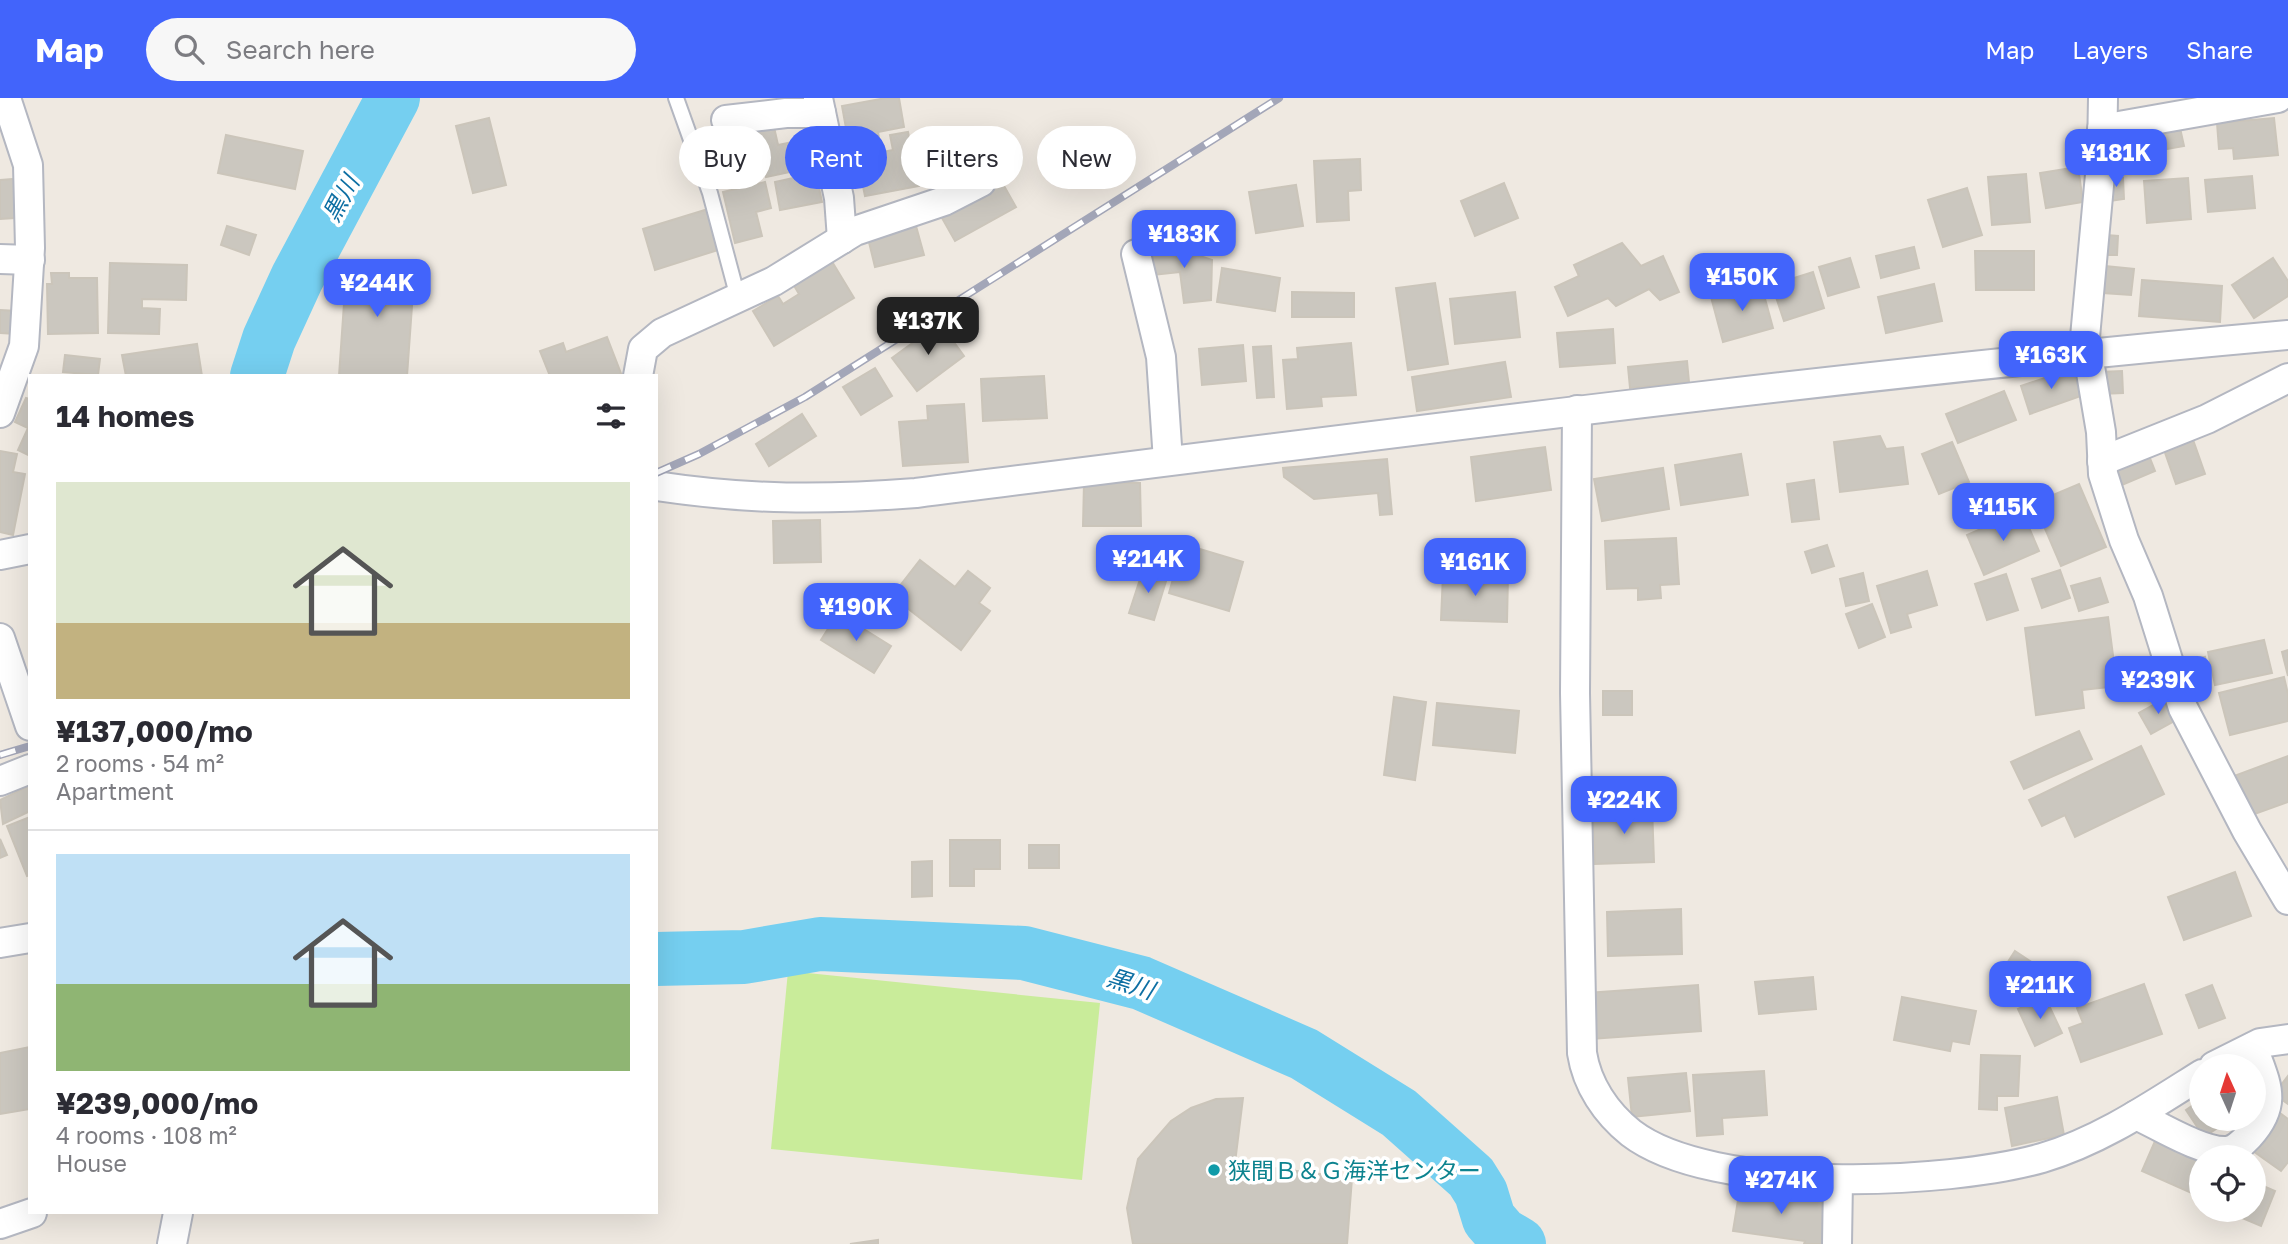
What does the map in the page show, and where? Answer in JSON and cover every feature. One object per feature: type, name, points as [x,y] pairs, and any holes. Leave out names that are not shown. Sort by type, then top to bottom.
[{"type":"street","points":[[0,413],[24,346],[30,260],[28,165],[6,98]]},
{"type":"street","points":[[2103,98],[2086,353],[2101,432],[2102,461],[2109,495],[2148,596],[2183,708],[2241,820],[2288,900]]},
{"type":"street","points":[[2102,128],[2278,98]]},
{"type":"street","points":[[726,120],[820,106],[837,187],[842,239]]},
{"type":"street","points":[[638,374],[643,349],[653,338],[784,275],[855,231],[944,201],[967,189]]},
{"type":"street","points":[[1136,254],[1161,357],[1168,461]]},
{"type":"street","points":[[0,259],[30,260]]},
{"type":"street","points":[[658,486],[764,499],[916,493],[1577,410],[2086,353],[2288,335]]},
{"type":"street","points":[[2102,461],[2207,419],[2288,378]]},
{"type":"street","points":[[1577,410],[1575,693],[1585,1070],[1613,1116],[1633,1134],[1670,1153],[1768,1175],[1838,1180],[1893,1178],[2001,1168],[2067,1149],[2136,1115],[2189,1082]]},
{"type":"street","points":[[0,555],[28,549]]},
{"type":"street","points":[[0,638],[17,716]]},
{"type":"street","points":[[0,781],[28,770]]},
{"type":"street","points":[[0,943],[28,938]]},
{"type":"street","points":[[2239,1054],[2253,1047],[2288,1039]]},
{"type":"street","points":[[2136,1115],[2207,1148],[2227,1151],[2239,1146],[2263,1120],[2268,1091],[2253,1047]]},
{"type":"street","points":[[1838,1180],[1838,1244]]},
{"type":"street","points":[[0,1224],[29,1214]]},
{"type":"street","points":[[172,1244],[178,1214]]},
{"type":"lane","points":[[676,98],[710,192],[738,298]]},
{"type":"green space","points":[[788,971],[1100,1003],[1082,1180],[771,1149]]},
{"type":"building","points":[[899,98],[904,126],[887,130],[887,126],[846,126],[842,106]]},
{"type":"building","points":[[489,118],[506,185],[473,193],[456,126]]},
{"type":"building","points":[[2274,118],[2278,155],[2234,159],[2233,148],[2219,149],[2217,123]]},
{"type":"building","points":[[774,127],[778,145],[785,144],[785,173],[771,176],[771,128]]},
{"type":"building","points":[[2180,128],[2184,146],[2150,152],[2147,135]]},
{"type":"building","points":[[901,133],[903,189],[865,196],[864,189],[887,189],[887,151],[893,150],[890,135]]},
{"type":"building","points":[[226,135],[303,151],[295,189],[218,173]]},
{"type":"building","points":[[2133,145],[2134,164],[2115,165],[2114,146]]},
{"type":"building","points":[[1360,159],[1361,190],[1348,191],[1349,220],[1317,222],[1314,161]]},
{"type":"building","points":[[2078,167],[2083,202],[2046,208],[2040,173]]},
{"type":"building","points":[[2026,174],[2030,222],[1992,225],[1988,177]]},
{"type":"building","points":[[2252,176],[2255,208],[2208,212],[2205,180]]},
{"type":"building","points":[[24,178],[26,211],[15,211],[15,218],[0,219],[0,180]]},
{"type":"building","points":[[2123,178],[2124,199],[2109,201],[2107,180]]},
{"type":"building","points":[[2188,178],[2191,219],[2147,223],[2144,181]]},
{"type":"building","points":[[785,180],[785,189],[819,189],[822,202],[780,210],[775,182]]},
{"type":"building","points":[[1504,183],[1518,218],[1475,236],[1461,201]]},
{"type":"building","points":[[1296,185],[1303,226],[1256,233],[1249,192]]},
{"type":"building","points":[[1967,188],[1982,235],[1943,247],[1928,200]]},
{"type":"building","points":[[736,189],[767,189],[771,208],[756,212],[762,236],[735,243],[723,192]]},
{"type":"building","points":[[977,189],[1006,189],[1016,207],[955,241],[938,211]]},
{"type":"building","points":[[708,209],[721,249],[655,270],[643,229]]},
{"type":"building","points":[[227,226],[256,235],[249,255],[221,245]]},
{"type":"building","points":[[916,226],[924,255],[875,267],[868,238]]},
{"type":"building","points":[[2106,235],[2118,236],[2117,255],[2105,255]]},
{"type":"building","points":[[1149,239],[1212,260],[1211,300],[1184,303],[1180,272],[1153,275]]},
{"type":"building","points":[[1622,243],[1641,266],[1663,256],[1679,292],[1660,300],[1649,289],[1616,306],[1608,298],[1568,316],[1555,287],[1579,276],[1574,265]]},
{"type":"building","points":[[1914,247],[1919,268],[1881,278],[1876,256]]},
{"type":"building","points":[[1975,251],[2034,251],[2034,290],[1976,290]]},
{"type":"building","points":[[828,255],[854,298],[774,346],[753,311],[778,296],[783,304],[799,294],[789,277]]},
{"type":"building","points":[[1850,258],[1859,287],[1828,296],[1819,267]]},
{"type":"building","points":[[2273,258],[2288,281],[2288,296],[2254,318],[2232,285]]},
{"type":"building","points":[[347,260],[415,264],[407,374],[339,374]]},
{"type":"building","points":[[110,263],[187,265],[186,300],[142,299],[142,308],[160,309],[159,334],[108,333]]},
{"type":"building","points":[[2105,266],[2134,269],[2131,295],[2103,293]]},
{"type":"building","points":[[1222,268],[1280,278],[1275,311],[1217,302]]},
{"type":"building","points":[[1813,272],[1824,308],[1784,321],[1772,285]]},
{"type":"building","points":[[51,273],[69,273],[69,278],[97,278],[98,333],[48,334],[47,284],[52,284]]},
{"type":"building","points":[[2142,280],[2222,286],[2220,322],[2139,316]]},
{"type":"building","points":[[1435,283],[1448,364],[1408,370],[1396,288]]},
{"type":"building","points":[[1761,284],[1773,328],[1723,342],[1711,297]]},
{"type":"building","points":[[1934,284],[1942,321],[1886,333],[1878,297]]},
{"type":"building","points":[[1292,292],[1354,293],[1354,317],[1292,317]]},
{"type":"building","points":[[1515,292],[1520,337],[1455,344],[1450,299]]},
{"type":"building","points":[[0,310],[17,311],[16,334],[0,333]]},
{"type":"building","points":[[940,323],[964,356],[917,391],[892,358]]},
{"type":"building","points":[[1613,329],[1615,363],[1560,367],[1557,333]]},
{"type":"building","points":[[607,337],[621,374],[549,374],[540,351],[563,343],[566,352]]},
{"type":"building","points":[[1351,343],[1356,395],[1321,397],[1322,406],[1287,409],[1283,360],[1298,359],[1297,348]]},
{"type":"building","points":[[197,344],[202,374],[126,374],[122,355]]},
{"type":"building","points":[[1243,345],[1246,381],[1202,385],[1199,349]]},
{"type":"building","points":[[1271,346],[1274,397],[1257,398],[1253,347]]},
{"type":"building","points":[[65,355],[100,359],[98,374],[63,372]]},
{"type":"building","points":[[1687,361],[1689,382],[1630,388],[1628,367]]},
{"type":"building","points":[[1505,362],[1511,397],[1417,411],[1412,377]]},
{"type":"building","points":[[875,368],[892,396],[861,415],[843,387]]},
{"type":"building","points":[[2072,369],[2081,396],[2030,414],[2021,386]]},
{"type":"building","points":[[2122,371],[2123,393],[2100,394],[2099,372]]},
{"type":"building","points":[[1044,376],[1047,418],[983,421],[981,379]]},
{"type":"building","points":[[2004,391],[2016,420],[1958,443],[1946,414]]},
{"type":"building","points":[[26,398],[28,398],[28,428],[15,422]]},
{"type":"building","points":[[964,404],[968,462],[903,466],[899,422],[928,420],[927,406]]},
{"type":"building","points":[[802,414],[816,436],[769,466],[756,444]]},
{"type":"building","points":[[28,428],[28,455],[18,450]]},
{"type":"building","points":[[2191,434],[2205,474],[2176,484],[2162,444]]},
{"type":"building","points":[[1880,436],[1886,449],[1903,447],[1908,484],[1840,492],[1834,442]]},
{"type":"building","points":[[1952,442],[1969,482],[1939,494],[1922,454]]},
{"type":"building","points":[[1545,447],[1551,490],[1476,501],[1471,457]]},
{"type":"building","points":[[2146,448],[2155,471],[2122,485],[2112,461]]},
{"type":"building","points":[[0,451],[17,454],[13,472],[25,474],[13,535],[0,532]]},
{"type":"building","points":[[1741,454],[1748,495],[1681,505],[1675,465]]},
{"type":"building","points":[[1387,459],[1392,514],[1380,515],[1378,493],[1314,499],[1284,477],[1283,468]]},
{"type":"building","points":[[1663,468],[1669,509],[1602,521],[1594,479]]},
{"type":"building","points":[[1814,480],[1819,519],[1792,522],[1787,484]]},
{"type":"building","points":[[1084,483],[1140,483],[1141,526],[1083,526]]},
{"type":"building","points":[[2079,484],[2106,547],[2061,566],[2034,503]]},
{"type":"building","points":[[2022,511],[2039,551],[1984,575],[1967,535]]},
{"type":"building","points":[[820,520],[821,562],[774,563],[773,521]]},
{"type":"building","points":[[1676,538],[1679,584],[1660,585],[1661,598],[1638,600],[1638,588],[1607,589],[1605,541]]},
{"type":"building","points":[[1183,544],[1243,562],[1229,611],[1169,593]]},
{"type":"building","points":[[1827,545],[1834,566],[1812,573],[1805,552]]},
{"type":"building","points":[[920,560],[955,587],[968,571],[990,588],[979,603],[990,611],[961,650],[892,596]]},
{"type":"building","points":[[1143,570],[1167,578],[1154,620],[1129,613]]},
{"type":"building","points":[[2060,570],[2070,598],[2042,608],[2032,579]]},
{"type":"building","points":[[1927,571],[1937,605],[1907,614],[1911,627],[1891,633],[1877,586]]},
{"type":"building","points":[[1863,573],[1869,601],[1846,606],[1840,579]]},
{"type":"building","points":[[1443,574],[1508,576],[1507,622],[1441,620]]},
{"type":"building","points":[[2006,574],[2018,610],[1987,620],[1975,584]]},
{"type":"building","points":[[2100,578],[2108,602],[2079,611],[2071,586]]},
{"type":"building","points":[[1872,604],[1885,637],[1859,648],[1846,614]]},
{"type":"building","points":[[838,613],[891,646],[874,673],[821,640]]},
{"type":"building","points":[[2108,617],[2117,686],[2082,690],[2084,708],[2036,715],[2025,628]]},
{"type":"building","points":[[2264,640],[2272,673],[2215,685],[2208,652]]},
{"type":"building","points":[[2288,650],[2288,676],[2282,652]]},
{"type":"building","points":[[2205,657],[2208,681],[2182,685],[2179,661]]},
{"type":"building","points":[[2284,677],[2288,694],[2288,721],[2230,735],[2219,693]]},
{"type":"building","points":[[1603,691],[1632,691],[1632,715],[1603,715]]},
{"type":"building","points":[[1394,697],[1426,702],[1415,780],[1384,775]]},
{"type":"building","points":[[2164,699],[2176,720],[2151,734],[2139,713]]},
{"type":"building","points":[[1437,703],[1519,711],[1515,753],[1433,745]]},
{"type":"building","points":[[2079,731],[2092,759],[2024,789],[2011,762]]},
{"type":"building","points":[[2141,746],[2164,794],[2075,837],[2065,815],[2042,826],[2029,800]]},
{"type":"building","points":[[2288,756],[2288,802],[2249,816],[2234,776]]},
{"type":"building","points":[[28,786],[28,812],[3,824],[0,800]]},
{"type":"building","points":[[1652,807],[1654,862],[1595,864],[1593,809]]},
{"type":"building","points":[[28,818],[28,876],[27,876],[7,826]]},
{"type":"building","points":[[0,839],[7,855],[0,858]]},
{"type":"building","points":[[950,840],[1000,840],[1000,869],[974,869],[974,886],[950,886]]},
{"type":"building","points":[[1029,845],[1059,845],[1059,868],[1029,868]]},
{"type":"building","points":[[932,861],[932,896],[912,897],[912,862]]},
{"type":"building","points":[[2235,872],[2251,916],[2184,940],[2168,897]]},
{"type":"building","points":[[1681,909],[1682,954],[1608,956],[1607,912]]},
{"type":"building","points":[[2015,951],[2036,965],[2019,992],[1997,979]]},
{"type":"building","points":[[1813,977],[1816,1009],[1759,1014],[1755,982]]},
{"type":"building","points":[[2144,984],[2162,1034],[2081,1062],[2069,1028],[2083,1023],[2077,1008]]},
{"type":"building","points":[[1698,985],[1701,1031],[1591,1039],[1587,993]]},
{"type":"building","points":[[2212,985],[2225,1018],[2199,1028],[2186,995]]},
{"type":"building","points":[[1902,997],[1976,1011],[1969,1044],[1952,1041],[1950,1051],[1894,1040]]},
{"type":"building","points":[[2045,997],[2062,1033],[2035,1046],[2018,1009]]},
{"type":"building","points":[[28,1047],[28,1109],[0,1114],[0,1053]]},
{"type":"building","points":[[1981,1055],[2020,1056],[2018,1096],[1997,1096],[1997,1110],[1979,1109]]},
{"type":"building","points":[[1764,1071],[1767,1115],[1722,1118],[1723,1134],[1697,1136],[1693,1075]]},
{"type":"building","points":[[1686,1073],[1690,1111],[1632,1117],[1628,1078]]},
{"type":"building","points":[[2288,1076],[2288,1104],[2274,1094]]},
{"type":"building","points":[[2057,1097],[2064,1135],[2012,1146],[2005,1108]]},
{"type":"building","name":"狭間Ｂ＆Ｇ海洋センター","points":[[1243,1098],[1235,1163],[1352,1178],[1347,1244],[1133,1244],[1127,1208],[1138,1159],[1171,1121],[1191,1108],[1216,1099]]},
{"type":"building","points":[[2280,1113],[2288,1119],[2288,1162],[2281,1171],[2266,1160],[2266,1145],[2257,1145]]},
{"type":"building","points":[[2200,1131],[2213,1131],[2204,1137]]},
{"type":"building","points":[[2155,1141],[2189,1155],[2189,1192],[2142,1171]]},
{"type":"building","points":[[2266,1187],[2275,1191],[2266,1214]]},
{"type":"building","points":[[1740,1188],[1829,1201],[1823,1244],[1804,1244],[1805,1241],[1733,1231]]},
{"type":"building","points":[[878,1240],[878,1244],[850,1244]]},
{"type":"waterway","name":"黒川","points":[[258,374],[269,339],[297,278],[393,98]]},
{"type":"waterway","name":"黒川","points":[[658,959],[744,957],[820,944],[1024,953],[1141,983],[1304,1054],[1399,1113],[1471,1177],[1481,1193],[1489,1219],[1502,1234],[1519,1244]]},
{"type":"railway","points":[[658,472],[699,454],[805,397],[1279,98]]},
{"type":"railway","points":[[0,755],[28,747]]},
{"type":"place","name":"狭間Ｂ＆Ｇ海洋センター","points":[[1214,1170]]}]
